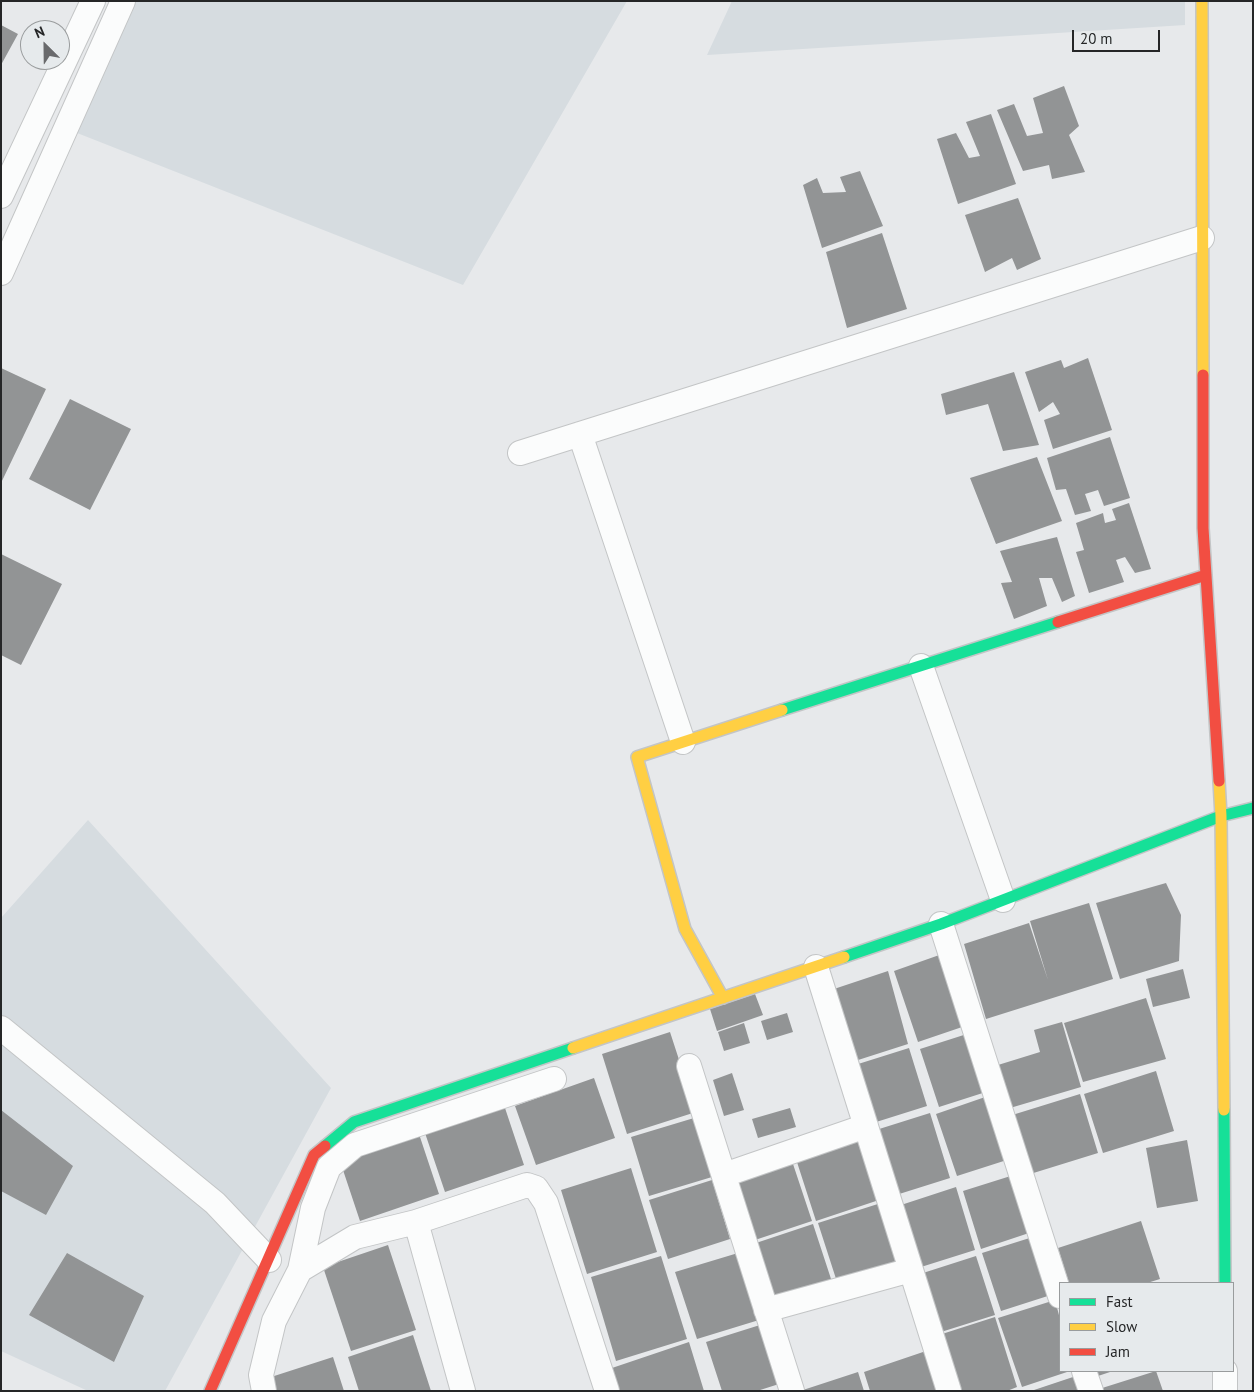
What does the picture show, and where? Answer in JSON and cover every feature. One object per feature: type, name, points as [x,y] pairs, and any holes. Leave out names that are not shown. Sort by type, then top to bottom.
[{"type":"street","points":[[1,196],[92,1]]},
{"type":"street","points":[[1,273],[123,1]]},
{"type":"street","points":[[1202,1],[1203,528],[1221,816],[1225,1282]]},
{"type":"street","points":[[520,453],[1202,238]]},
{"type":"street","points":[[580,434],[683,742]]},
{"type":"street","points":[[723,998],[684,928],[637,757],[1206,575]]},
{"type":"street","points":[[921,666],[1003,900]]},
{"type":"street","points":[[210,1391],[314,1155],[354,1122],[941,924],[1221,816],[1253,808]]},
{"type":"street","points":[[941,924],[1059,1293]]},
{"type":"street","points":[[816,967],[949,1391]]},
{"type":"street","points":[[1,1028],[215,1203],[269,1260]]},
{"type":"street","points":[[689,1066],[792,1391]]},
{"type":"street","points":[[264,1391],[261,1375],[274,1321],[300,1270],[313,1208],[329,1167],[356,1145],[554,1079]]},
{"type":"street","points":[[724,1175],[866,1126]]},
{"type":"street","points":[[300,1270],[354,1237],[416,1222],[527,1185],[536,1188],[546,1203],[607,1391]]},
{"type":"street","points":[[416,1222],[463,1391]]},
{"type":"street","points":[[766,1310],[911,1270]]},
{"type":"street","points":[[1084,1372],[1091,1391]]},
{"type":"street","points":[[1225,1372],[1225,1391]]},
{"type":"shaded area","points":[[127,1],[627,1],[463,285],[67,129]]},
{"type":"shaded area","points":[[732,1],[1185,1],[1185,25],[707,55]]},
{"type":"shaded area","points":[[88,820],[331,1088],[165,1391],[88,1391],[1,1351],[1,918]]},
{"type":"building","points":[[1,25],[18,34],[1,65]]},
{"type":"building","points":[[1064,86],[1079,126],[1069,135],[1085,172],[1052,179],[1049,165],[1023,171],[997,110],[1014,104],[1027,136],[1043,133],[1033,98]]},
{"type":"building","points":[[991,114],[1016,184],[958,204],[937,139],[956,133],[969,158],[980,156],[966,122]]},
{"type":"building","points":[[860,171],[883,226],[822,248],[803,185],[817,178],[823,193],[846,192],[840,177]]},
{"type":"building","points":[[1018,198],[1041,259],[1017,270],[1012,258],[985,272],[965,215]]},
{"type":"building","points":[[882,233],[907,309],[847,328],[826,252]]},
{"type":"building","points":[[1088,358],[1112,430],[1053,449],[1044,420],[1060,414],[1053,402],[1039,412],[1025,372],[1061,360],[1064,368]]},
{"type":"building","points":[[1,368],[46,389],[1,483]]},
{"type":"building","points":[[1014,372],[1039,445],[1003,451],[988,404],[946,415],[941,394]]},
{"type":"building","points":[[70,399],[131,429],[90,510],[29,479]]},
{"type":"building","points":[[1110,437],[1130,498],[1104,506],[1098,490],[1085,494],[1091,511],[1075,515],[1066,489],[1056,490],[1047,458]]},
{"type":"building","points":[[1037,457],[1062,521],[996,544],[970,478]]},
{"type":"building","points":[[1129,503],[1151,569],[1135,573],[1125,557],[1116,560],[1124,582],[1089,593],[1076,552],[1084,550],[1076,523],[1103,513],[1105,523],[1116,520],[1112,509]]},
{"type":"building","points":[[1057,537],[1075,596],[1062,602],[1052,578],[1039,578],[1047,606],[1014,619],[1001,583],[1012,582],[1000,551]]},
{"type":"building","points":[[1,554],[62,584],[21,665],[1,655]]},
{"type":"building","points":[[1166,883],[1181,915],[1179,961],[1120,979],[1096,903]]},
{"type":"building","points":[[1089,903],[1113,979],[986,1019],[964,944],[1029,923],[1048,980],[1030,921]]},
{"type":"building","points":[[945,953],[968,1025],[918,1042],[894,971]]},
{"type":"building","points":[[1183,969],[1190,998],[1153,1007],[1146,979]]},
{"type":"building","points":[[888,971],[908,1044],[855,1061],[831,990]]},
{"type":"building","points":[[755,994],[763,1015],[717,1031],[710,1009]]},
{"type":"building","points":[[1146,998],[1166,1059],[1083,1082],[1064,1023]]},
{"type":"building","points":[[787,1013],[793,1032],[767,1040],[761,1021]]},
{"type":"building","points":[[1062,1022],[1081,1087],[1010,1108],[998,1065],[1040,1052],[1034,1030]]},
{"type":"building","points":[[744,1023],[750,1043],[724,1051],[718,1032]]},
{"type":"building","points":[[670,1032],[696,1112],[627,1134],[602,1054]]},
{"type":"building","points":[[970,1033],[989,1091],[939,1107],[920,1049]]},
{"type":"building","points":[[909,1048],[927,1106],[873,1123],[855,1065]]},
{"type":"building","points":[[1156,1071],[1174,1131],[1103,1153],[1084,1094]]},
{"type":"building","points":[[732,1073],[744,1110],[724,1116],[713,1080]]},
{"type":"building","points":[[594,1078],[615,1138],[536,1165],[515,1106]]},
{"type":"building","points":[[1080,1094],[1098,1153],[1027,1175],[1009,1116]]},
{"type":"building","points":[[991,1095],[1010,1159],[957,1176],[936,1114]]},
{"type":"building","points":[[504,1105],[524,1165],[445,1192],[425,1133]]},
{"type":"building","points":[[790,1108],[796,1127],[758,1138],[752,1119]]},
{"type":"building","points":[[1,1110],[73,1166],[46,1215],[1,1191]]},
{"type":"building","points":[[930,1113],[950,1178],[896,1195],[876,1130]]},
{"type":"building","points":[[694,1118],[712,1177],[649,1196],[631,1137]]},
{"type":"building","points":[[419,1134],[439,1194],[360,1221],[340,1161]]},
{"type":"building","points":[[859,1139],[879,1200],[816,1221],[796,1159]]},
{"type":"building","points":[[1187,1140],[1198,1201],[1157,1208],[1146,1148]]},
{"type":"building","points":[[792,1161],[812,1221],[749,1242],[730,1181]]},
{"type":"building","points":[[631,1168],[657,1252],[587,1274],[561,1190]]},
{"type":"building","points":[[1017,1174],[1035,1231],[981,1249],[963,1191]]},
{"type":"building","points":[[712,1180],[730,1239],[668,1259],[649,1200]]},
{"type":"building","points":[[956,1187],[975,1250],[921,1267],[901,1205]]},
{"type":"building","points":[[881,1203],[901,1264],[838,1285],[818,1223]]},
{"type":"building","points":[[1141,1221],[1160,1279],[1150,1282],[1069,1282],[1058,1248]]},
{"type":"building","points":[[813,1224],[833,1285],[770,1306],[750,1245]]},
{"type":"building","points":[[1036,1236],[1054,1294],[1001,1311],[982,1253]]},
{"type":"building","points":[[388,1245],[416,1330],[351,1351],[323,1267]]},
{"type":"building","points":[[67,1253],[144,1296],[114,1362],[29,1315]]},
{"type":"building","points":[[738,1253],[759,1320],[697,1339],[675,1272]]},
{"type":"building","points":[[661,1256],[687,1339],[616,1361],[591,1277]]},
{"type":"building","points":[[976,1256],[995,1315],[941,1332],[923,1273]]},
{"type":"building","points":[[1055,1300],[1059,1315],[1059,1372],[1067,1372],[1022,1387],[998,1318]]},
{"type":"building","points":[[995,1317],[1017,1387],[1007,1391],[959,1391],[942,1334]]},
{"type":"building","points":[[760,1325],[779,1384],[757,1391],[722,1391],[706,1342]]},
{"type":"building","points":[[413,1335],[431,1391],[359,1391],[348,1357]]},
{"type":"building","points":[[689,1342],[704,1391],[619,1391],[612,1368]]},
{"type":"building","points":[[926,1351],[939,1391],[870,1391],[864,1372]]},
{"type":"building","points":[[333,1357],[344,1391],[272,1391],[268,1378]]},
{"type":"building","points":[[858,1372],[864,1391],[803,1391],[803,1390]]},
{"type":"building","points":[[1096,1372],[1110,1372],[1098,1376]]},
{"type":"building","points":[[1156,1372],[1163,1391],[1099,1391],[1099,1389]]},
{"type":"building","points":[[1079,1375],[1084,1391],[1034,1391],[1034,1390]]},
{"type":"traffic: fast","points":[[782,710],[1058,622]]},
{"type":"traffic: fast","points":[[844,957],[941,924],[1221,816],[1253,808]]},
{"type":"traffic: fast","points":[[325,1146],[354,1122],[573,1048]]},
{"type":"traffic: fast","points":[[1224,1110],[1225,1282]]},
{"type":"traffic: slow","points":[[1202,1],[1203,375]]},
{"type":"traffic: slow","points":[[723,998],[685,929],[637,757],[782,710]]},
{"type":"traffic: slow","points":[[1219,781],[1224,1110]]},
{"type":"traffic: slow","points":[[573,1048],[844,957]]},
{"type":"traffic: jam","points":[[1203,375],[1203,528],[1219,781]]},
{"type":"traffic: jam","points":[[1058,622],[1206,575]]},
{"type":"traffic: jam","points":[[210,1391],[314,1155],[325,1146]]}]
